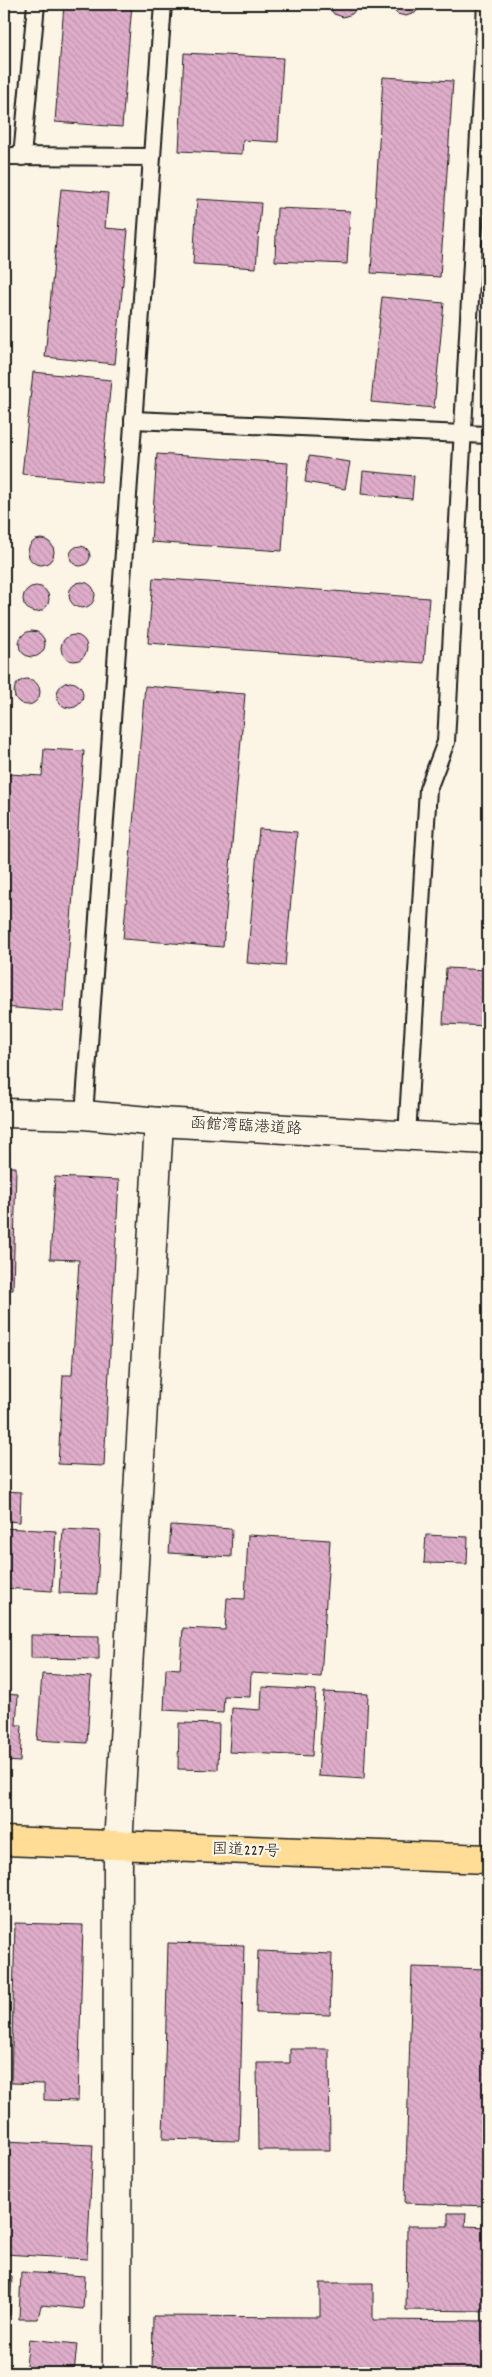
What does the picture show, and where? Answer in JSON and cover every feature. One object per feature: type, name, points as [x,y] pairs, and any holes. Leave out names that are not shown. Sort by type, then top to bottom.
[{"type":"highway","name":"国道227号","points":[[4,1841],[488,1859]]},
{"type":"street","name":"函館湾臨港道路","points":[[4,1112],[84,1115],[159,1122],[488,1140]]},
{"type":"street","points":[[117,2373],[118,1846],[159,1122]]},
{"type":"lane","points":[[22,156],[36,4]]},
{"type":"lane","points":[[84,1115],[163,4]]},
{"type":"lane","points":[[407,1136],[428,789],[446,742],[486,4]]},
{"type":"lane","points":[[4,156],[152,157]]},
{"type":"lane","points":[[133,420],[488,435]]},
{"type":"building","points":[[64,4],[132,4],[122,127],[55,122]]},
{"type":"building","points":[[326,4],[360,4],[352,14],[343,17],[334,14]]},
{"type":"building","points":[[389,4],[422,4],[415,13],[406,16],[397,14]]},
{"type":"building","points":[[184,53],[283,58],[278,142],[243,140],[242,154],[179,151]]},
{"type":"building","points":[[383,77],[453,81],[440,277],[371,273]]},
{"type":"building","points":[[61,189],[108,193],[105,228],[128,230],[115,364],[45,357]]},
{"type":"building","points":[[197,199],[261,203],[256,268],[193,264]]},
{"type":"building","points":[[277,208],[350,211],[347,264],[275,261]]},
{"type":"building","points":[[382,297],[444,303],[434,408],[371,402]]},
{"type":"building","points":[[33,372],[111,380],[101,482],[22,474]]},
{"type":"building","points":[[157,454],[288,463],[282,551],[151,542]]},
{"type":"building","points":[[309,456],[350,462],[345,489],[305,482]]},
{"type":"building","points":[[363,471],[414,476],[412,499],[361,494]]},
{"type":"building","points":[[41,539],[50,543],[54,552],[50,561],[41,565],[32,561],[28,552],[32,543]]},
{"type":"building","points":[[80,546],[87,549],[90,556],[87,563],[80,566],[73,563],[70,556],[73,549]]},
{"type":"building","points":[[153,578],[429,598],[424,663],[148,643]]},
{"type":"building","points":[[82,582],[91,586],[95,595],[91,604],[82,608],[73,604],[69,595],[73,586]]},
{"type":"building","points":[[36,586],[45,590],[49,599],[45,608],[36,612],[27,608],[23,599],[27,590]]},
{"type":"building","points":[[32,631],[41,635],[45,644],[41,653],[32,657],[23,653],[19,644],[23,635]]},
{"type":"building","points":[[74,635],[83,639],[87,648],[83,657],[74,661],[65,657],[61,648],[65,639]]},
{"type":"building","points":[[27,679],[36,683],[40,692],[36,701],[27,705],[18,701],[14,692],[18,683]]},
{"type":"building","points":[[70,682],[79,686],[83,695],[79,704],[70,708],[61,704],[57,695],[61,686]]},
{"type":"building","points":[[145,686],[245,694],[223,947],[123,939]]},
{"type":"building","points":[[44,749],[84,751],[64,1012],[4,1007],[4,841],[9,774],[42,776]]},
{"type":"building","points":[[259,829],[297,832],[285,966],[247,963]]},
{"type":"building","points":[[446,968],[488,970],[488,1026],[443,1024]]},
{"type":"building","points":[[4,1167],[16,1167],[13,1290],[4,1290]]},
{"type":"building","points":[[55,1177],[119,1180],[104,1466],[58,1464],[63,1375],[72,1375],[79,1260],[50,1259]]},
{"type":"building","points":[[4,1491],[21,1492],[20,1522],[4,1521]]},
{"type":"building","points":[[171,1525],[232,1529],[231,1557],[169,1553]]},
{"type":"building","points":[[4,1528],[56,1531],[52,1591],[4,1588]]},
{"type":"building","points":[[63,1529],[100,1531],[97,1594],[59,1593]]},
{"type":"building","points":[[248,1535],[330,1540],[321,1677],[251,1673],[250,1697],[224,1696],[223,1713],[164,1710],[166,1668],[180,1669],[183,1628],[225,1630],[227,1598],[245,1599]]},
{"type":"building","points":[[426,1535],[468,1537],[467,1564],[424,1563]]},
{"type":"building","points":[[31,1635],[99,1636],[99,1659],[31,1658]]},
{"type":"building","points":[[42,1674],[91,1677],[87,1743],[37,1740]]},
{"type":"building","points":[[262,1687],[316,1690],[312,1756],[229,1752],[232,1708],[261,1710]]},
{"type":"building","points":[[324,1692],[368,1694],[364,1779],[318,1776]]},
{"type":"building","points":[[4,1694],[18,1695],[16,1725],[22,1725],[20,1762],[4,1761]]},
{"type":"building","points":[[179,1723],[219,1724],[218,1770],[178,1769]]},
{"type":"building","points":[[15,1923],[83,1925],[78,2101],[44,2100],[44,2084],[11,2083]]},
{"type":"building","points":[[168,1943],[244,1945],[239,2141],[163,2139]]},
{"type":"building","points":[[258,1951],[332,1954],[330,2015],[256,2013]]},
{"type":"building","points":[[412,1967],[488,1969],[488,2206],[405,2203]]},
{"type":"building","points":[[290,2049],[329,2049],[330,2150],[258,2150],[257,2063],[290,2063]]},
{"type":"building","points":[[4,2141],[93,2145],[87,2259],[4,2254]]},
{"type":"building","points":[[448,2213],[466,2213],[465,2226],[488,2227],[488,2311],[406,2310],[407,2226],[448,2226]]},
{"type":"building","points":[[21,2272],[85,2276],[83,2309],[41,2305],[38,2319],[19,2319]]},
{"type":"building","points":[[4,2275],[12,2276],[10,2315],[4,2315]]},
{"type":"building","points":[[320,2283],[373,2283],[373,2320],[488,2321],[488,2373],[152,2373],[153,2316],[320,2317]]},
{"type":"building","points":[[29,2339],[77,2344],[74,2373],[25,2373]]}]
